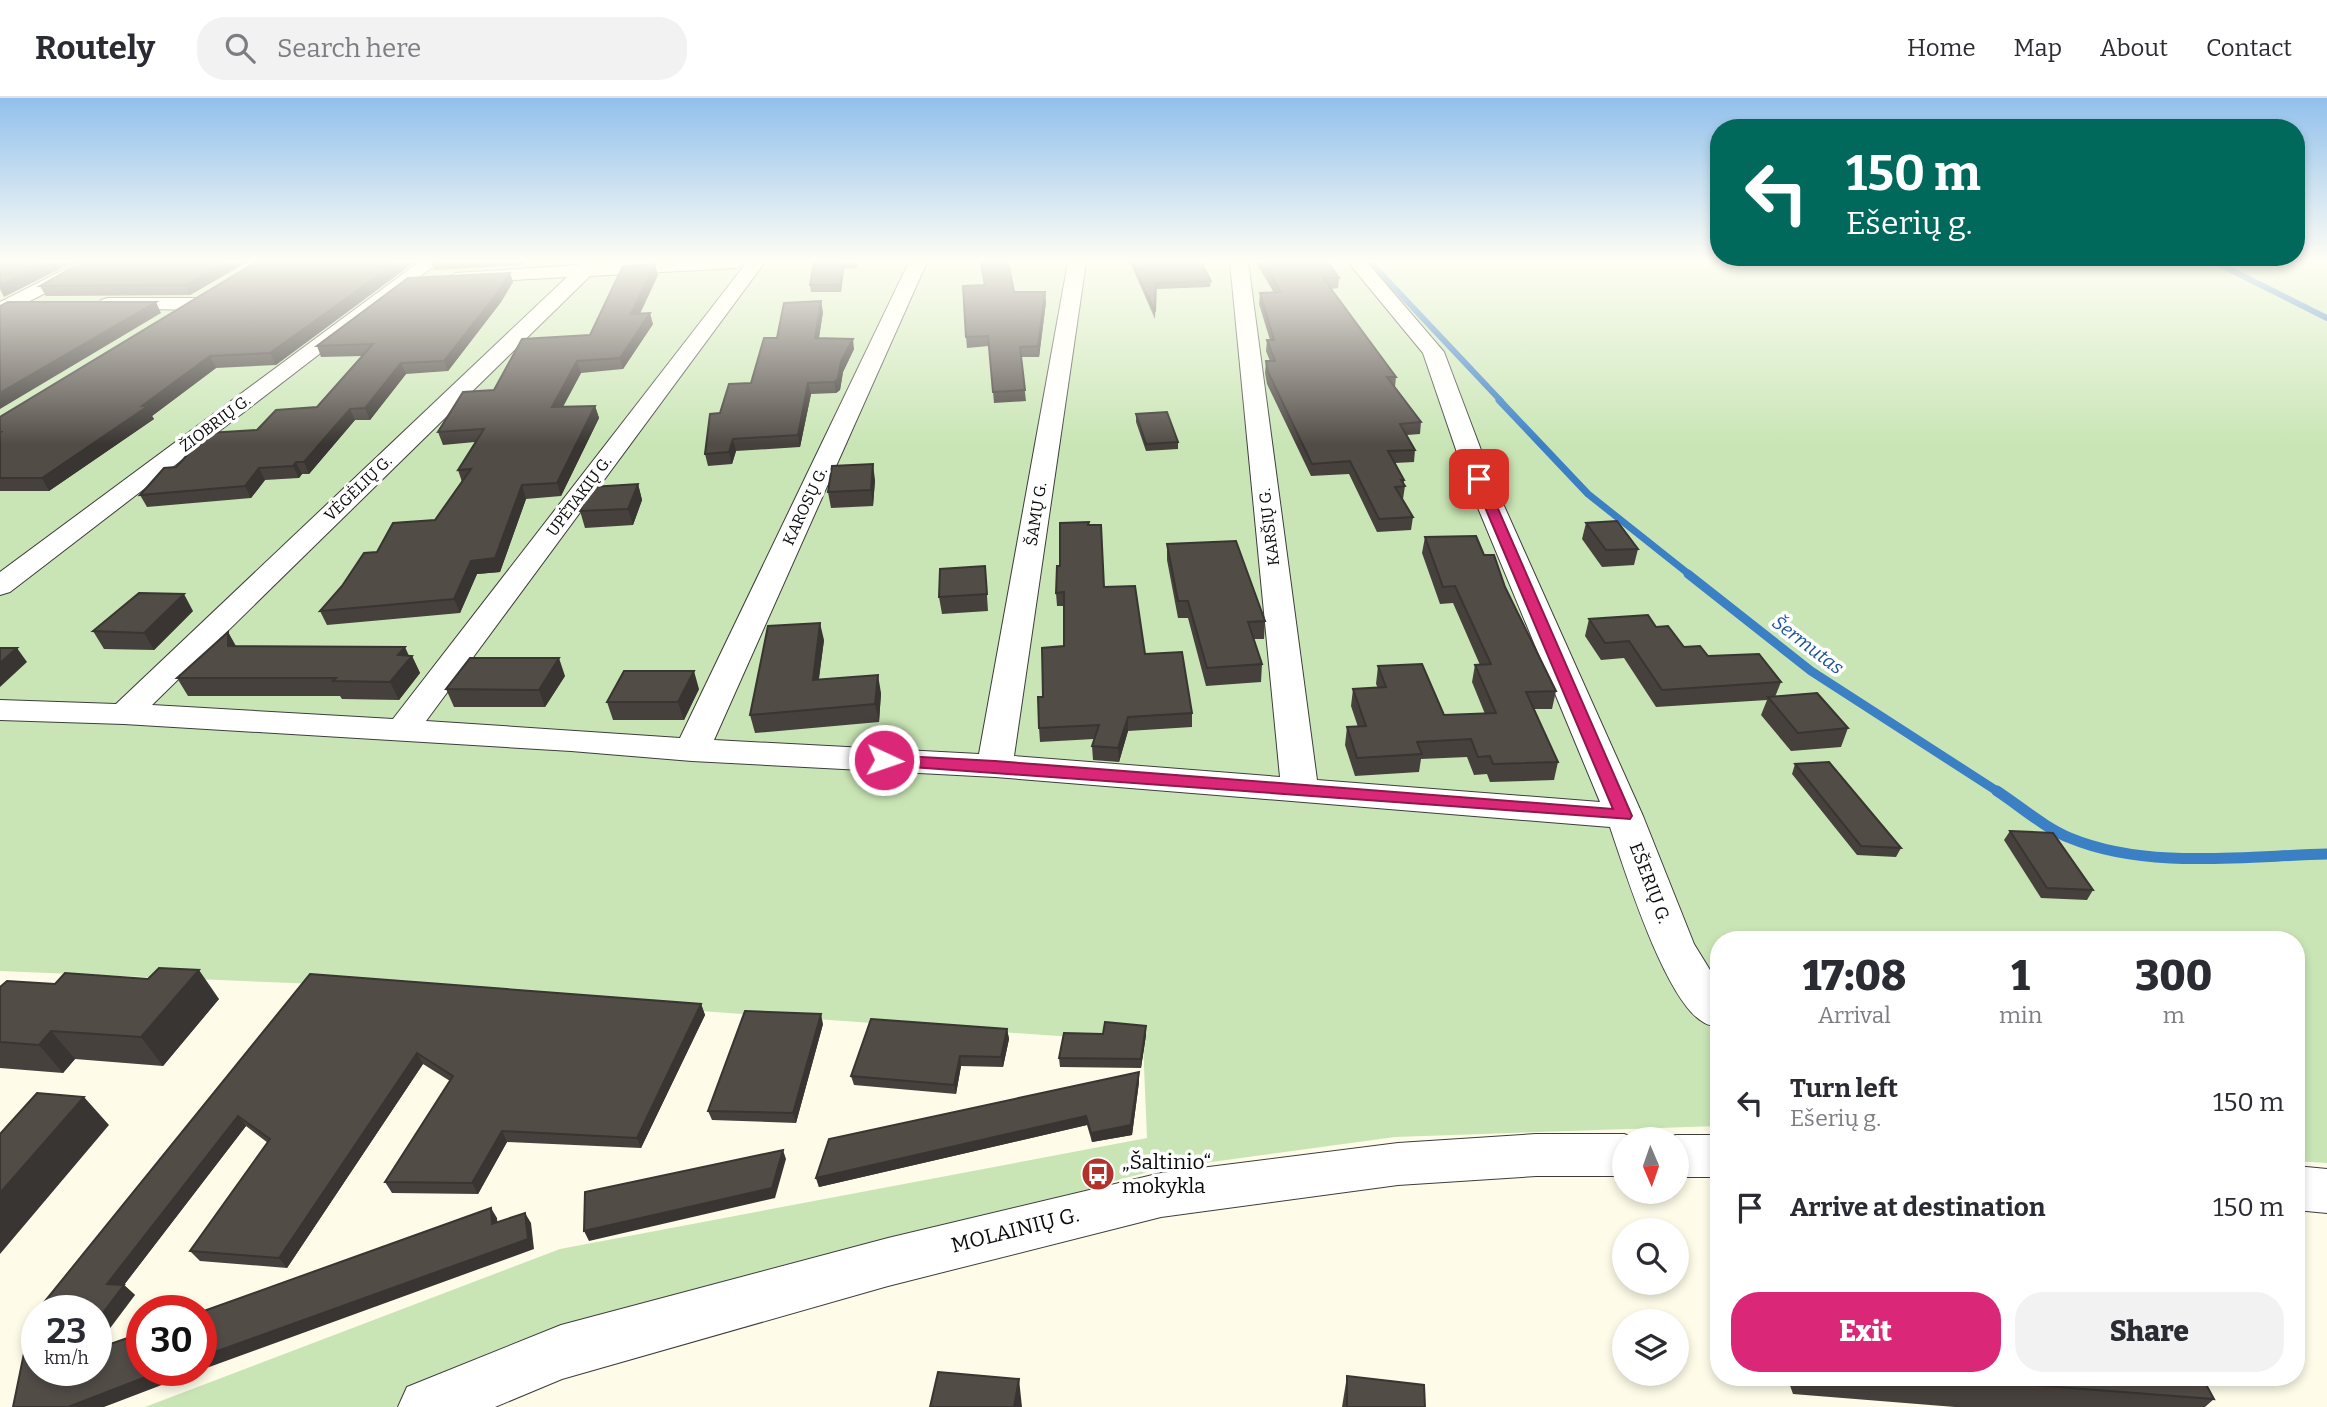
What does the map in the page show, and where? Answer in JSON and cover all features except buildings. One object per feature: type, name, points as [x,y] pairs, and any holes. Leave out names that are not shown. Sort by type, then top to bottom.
[{"type":"street","name":"ŽIOBRIŲ G.","points":[[0,586],[349,323]]},
{"type":"street","name":"VĖGĖLIŲ G.","points":[[124,714],[530,323]]},
{"type":"street","name":"UPĖTAKIŲ G.","points":[[402,730],[710,323]]},
{"type":"street","name":"KAROSŲ G.","points":[[692,750],[890,323]]},
{"type":"street","name":"ŠAMŲ G.","points":[[995,766],[1067,323]]},
{"type":"street","name":"KARŠIŲ G.","points":[[1246,323],[1300,792]]},
{"type":"street","name":"EŠERIŲ G.","points":[[1409,323],[1433,352],[1479,479],[1624,816],[1674,947],[1701,993],[1710,1002]]},
{"type":"street","points":[[0,710],[124,714],[995,766],[1624,816]]},
{"type":"street","name":"MOLAINIŲ G.","points":[[427,1407],[561,1352],[888,1262],[1161,1195],[1398,1164],[1536,1155],[1612,1155]]},
{"type":"street","points":[[1689,1156],[1710,1156]]},
{"type":"street","points":[[2305,1189],[2327,1191]]},
{"type":"green space","points":[[0,323],[2327,323],[2327,1163],[2305,1162],[2305,931],[1710,931],[1710,1126],[1612,1127],[1612,1130],[1395,1137],[1160,1169],[1095,1186],[1096,1210],[427,1407],[145,1407],[200,1386],[217,1386],[217,1380],[560,1249],[1147,1138],[1143,1042],[317,984],[0,971]]},
{"type":"waterway","name":"Šermutas","points":[[1428,323],[1501,401]]},
{"type":"waterway","name":"Šermutas","points":[[1499,400],[1588,494],[1690,575]]},
{"type":"waterway","name":"Šermutas","points":[[1688,574],[1811,671],[1998,792]]},
{"type":"waterway","name":"Šermutas","points":[[1998,792],[2061,834],[2100,848],[2131,854],[2197,859],[2327,854]]},
{"type":"place","name":"„Šaltinio“ mokykla","points":[[1098,1174]]},
{"type":"route","points":[[884,760],[995,766],[1624,816],[1479,479]]}]
